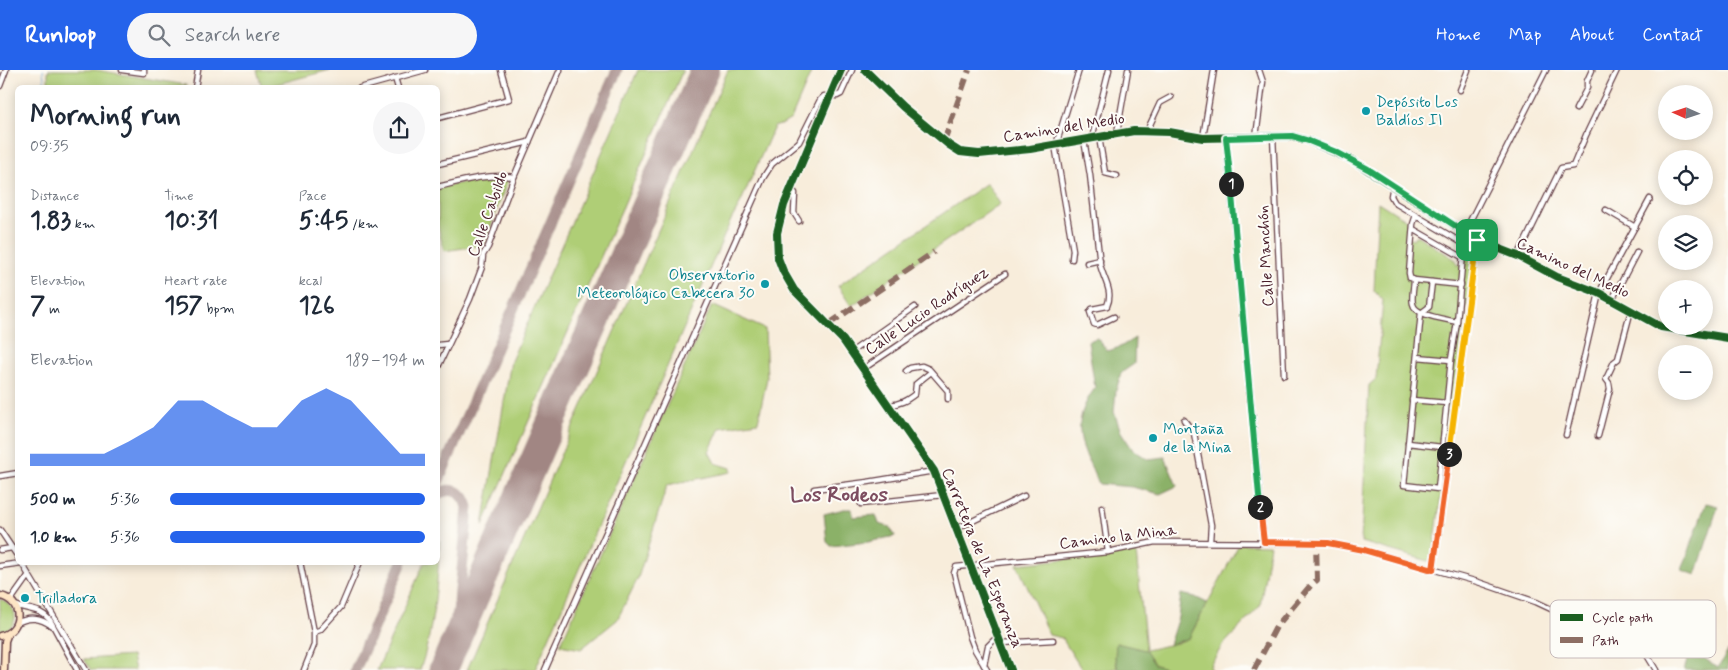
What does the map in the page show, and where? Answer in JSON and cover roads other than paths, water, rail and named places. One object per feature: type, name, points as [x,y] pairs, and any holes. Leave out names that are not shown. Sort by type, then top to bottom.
[{"type":"main road","name":"Carretera de La Esperanza","points":[[841,70],[779,221],[777,253],[780,264],[794,290],[837,333],[934,471],[1011,670]]},
{"type":"main road","points":[[0,596],[13,602],[18,610],[17,623],[8,633],[5,641],[4,670]]},
{"type":"main road","points":[[0,636],[8,633]]},
{"type":"street","points":[[0,86],[6,70]]},
{"type":"street","points":[[122,70],[144,72]]},
{"type":"street","points":[[196,85],[198,70]]},
{"type":"street","points":[[370,85],[424,70]]},
{"type":"street","points":[[440,117],[509,99],[501,70]]},
{"type":"street","name":"Calle Cabildo","points":[[440,362],[470,298],[482,267],[483,255],[488,247],[514,177],[560,70]]},
{"type":"street","points":[[545,670],[763,178],[772,164],[799,142],[820,100],[824,96],[837,96],[841,94],[852,70]]},
{"type":"street","name":"Camino del Medio","points":[[865,70],[903,107],[955,150],[969,154],[991,154],[1056,145],[1117,133],[1169,132],[1203,138],[1292,136],[1309,141],[1352,160],[1477,240],[1518,256],[1557,277],[1599,293],[1662,327],[1728,338]]},
{"type":"street","points":[[1072,259],[1073,250],[1056,145],[1079,70]]},
{"type":"street","points":[[1092,138],[1108,70]]},
{"type":"street","points":[[1117,133],[1128,70]]},
{"type":"street","points":[[1203,138],[1214,70]]},
{"type":"street","points":[[1256,137],[1263,82],[1259,70]]},
{"type":"street","points":[[1460,90],[1468,70]]},
{"type":"street","points":[[1420,312],[1404,485],[1438,489],[1457,322],[1465,231],[1546,70]]},
{"type":"street","points":[[1576,109],[1587,88],[1587,82],[1592,70]]},
{"type":"street","points":[[1518,256],[1561,168],[1573,166],[1617,70]]},
{"type":"street","points":[[395,78],[397,85]]},
{"type":"street","points":[[1147,132],[1160,103],[1170,97]]},
{"type":"street","name":"Calle Manchón","points":[[1273,136],[1284,375]]},
{"type":"street","points":[[1099,137],[1105,173],[1117,176]]},
{"type":"street","points":[[1226,138],[1264,542]]},
{"type":"street","points":[[1084,140],[1100,260],[1103,276],[1108,283],[1109,303],[1106,307],[1092,309],[1090,312],[1092,320],[1096,325],[1114,317]]},
{"type":"street","points":[[440,164],[529,142]]},
{"type":"street","points":[[440,187],[476,178],[514,177]]},
{"type":"street","points":[[1393,185],[1391,192],[1392,199],[1395,202],[1464,244]]},
{"type":"street","points":[[791,189],[795,193],[794,213],[799,222]]},
{"type":"street","points":[[1566,435],[1599,293],[1650,199]]},
{"type":"street","points":[[1606,210],[1635,227]]},
{"type":"street","points":[[1416,214],[1413,229],[1410,278],[1460,285]]},
{"type":"street","points":[[1413,229],[1462,257]]},
{"type":"street","points":[[1433,570],[1477,240]]},
{"type":"street","points":[[1612,300],[1637,252]]},
{"type":"street","points":[[1087,263],[1100,260]]},
{"type":"street","name":"Calle Lucio Rodríguez","points":[[863,369],[1005,274]]},
{"type":"street","points":[[1414,280],[1412,303],[1415,309],[1457,322]]},
{"type":"street","points":[[1420,312],[1429,308],[1432,282]]},
{"type":"street","points":[[851,352],[915,307]]},
{"type":"street","points":[[1598,436],[1610,389],[1606,379],[1614,362],[1618,359],[1631,310]]},
{"type":"street","points":[[440,345],[448,344]]},
{"type":"street","points":[[1417,357],[1452,360]]},
{"type":"street","points":[[906,371],[910,368],[922,366],[931,372],[948,391],[948,399]]},
{"type":"street","points":[[889,405],[897,405],[908,400],[914,394],[916,384],[931,372]]},
{"type":"street","points":[[1412,400],[1447,403]]},
{"type":"street","points":[[1184,420],[1194,433],[1211,525],[1210,541]]},
{"type":"street","points":[[1408,443],[1442,447]]},
{"type":"street","points":[[814,489],[934,471]]},
{"type":"street","points":[[0,476],[15,474]]},
{"type":"street","points":[[861,504],[943,495]]},
{"type":"street","points":[[956,529],[1024,496]]},
{"type":"street","points":[[1102,507],[1108,552]]},
{"type":"street","points":[[0,530],[15,552]]},
{"type":"street","name":"Camino la Mina","points":[[970,566],[1108,552],[1154,542],[1328,543],[1364,550],[1433,570],[1536,602],[1550,609]]},
{"type":"street","points":[[0,550],[12,548]]},
{"type":"street","points":[[0,566],[15,564]]},
{"type":"street","points":[[22,565],[86,670]]},
{"type":"street","points":[[301,565],[314,632],[314,645],[304,670]]},
{"type":"street","points":[[314,632],[320,630],[341,607],[359,565]]},
{"type":"street","points":[[970,566],[956,567],[954,573],[970,637],[975,650],[987,670]]},
{"type":"street","points":[[28,576],[13,602],[39,610],[50,620],[77,670]]},
{"type":"street","points":[[17,623],[26,619],[38,619],[52,626]]},
{"type":"street","points":[[984,665],[988,646],[999,639],[1053,640]]},
{"type":"street","name":"Camino la Mina","points":[[1648,658],[1656,670]]},
{"type":"waterway","points":[[43,70],[45,85]]},
{"type":"place","name":"Depósito Los Baldíos II","points":[[1366,111]]},
{"type":"place","name":"Observatorio Meteorológico Cabecera 30","points":[[765,284]]},
{"type":"place","name":"Montaña de la Mina","points":[[1153,438]]},
{"type":"place","name":"Trilladora","points":[[25,598]]},
{"type":"district","name":"Los Rodeos","points":[[839,495]]}]
